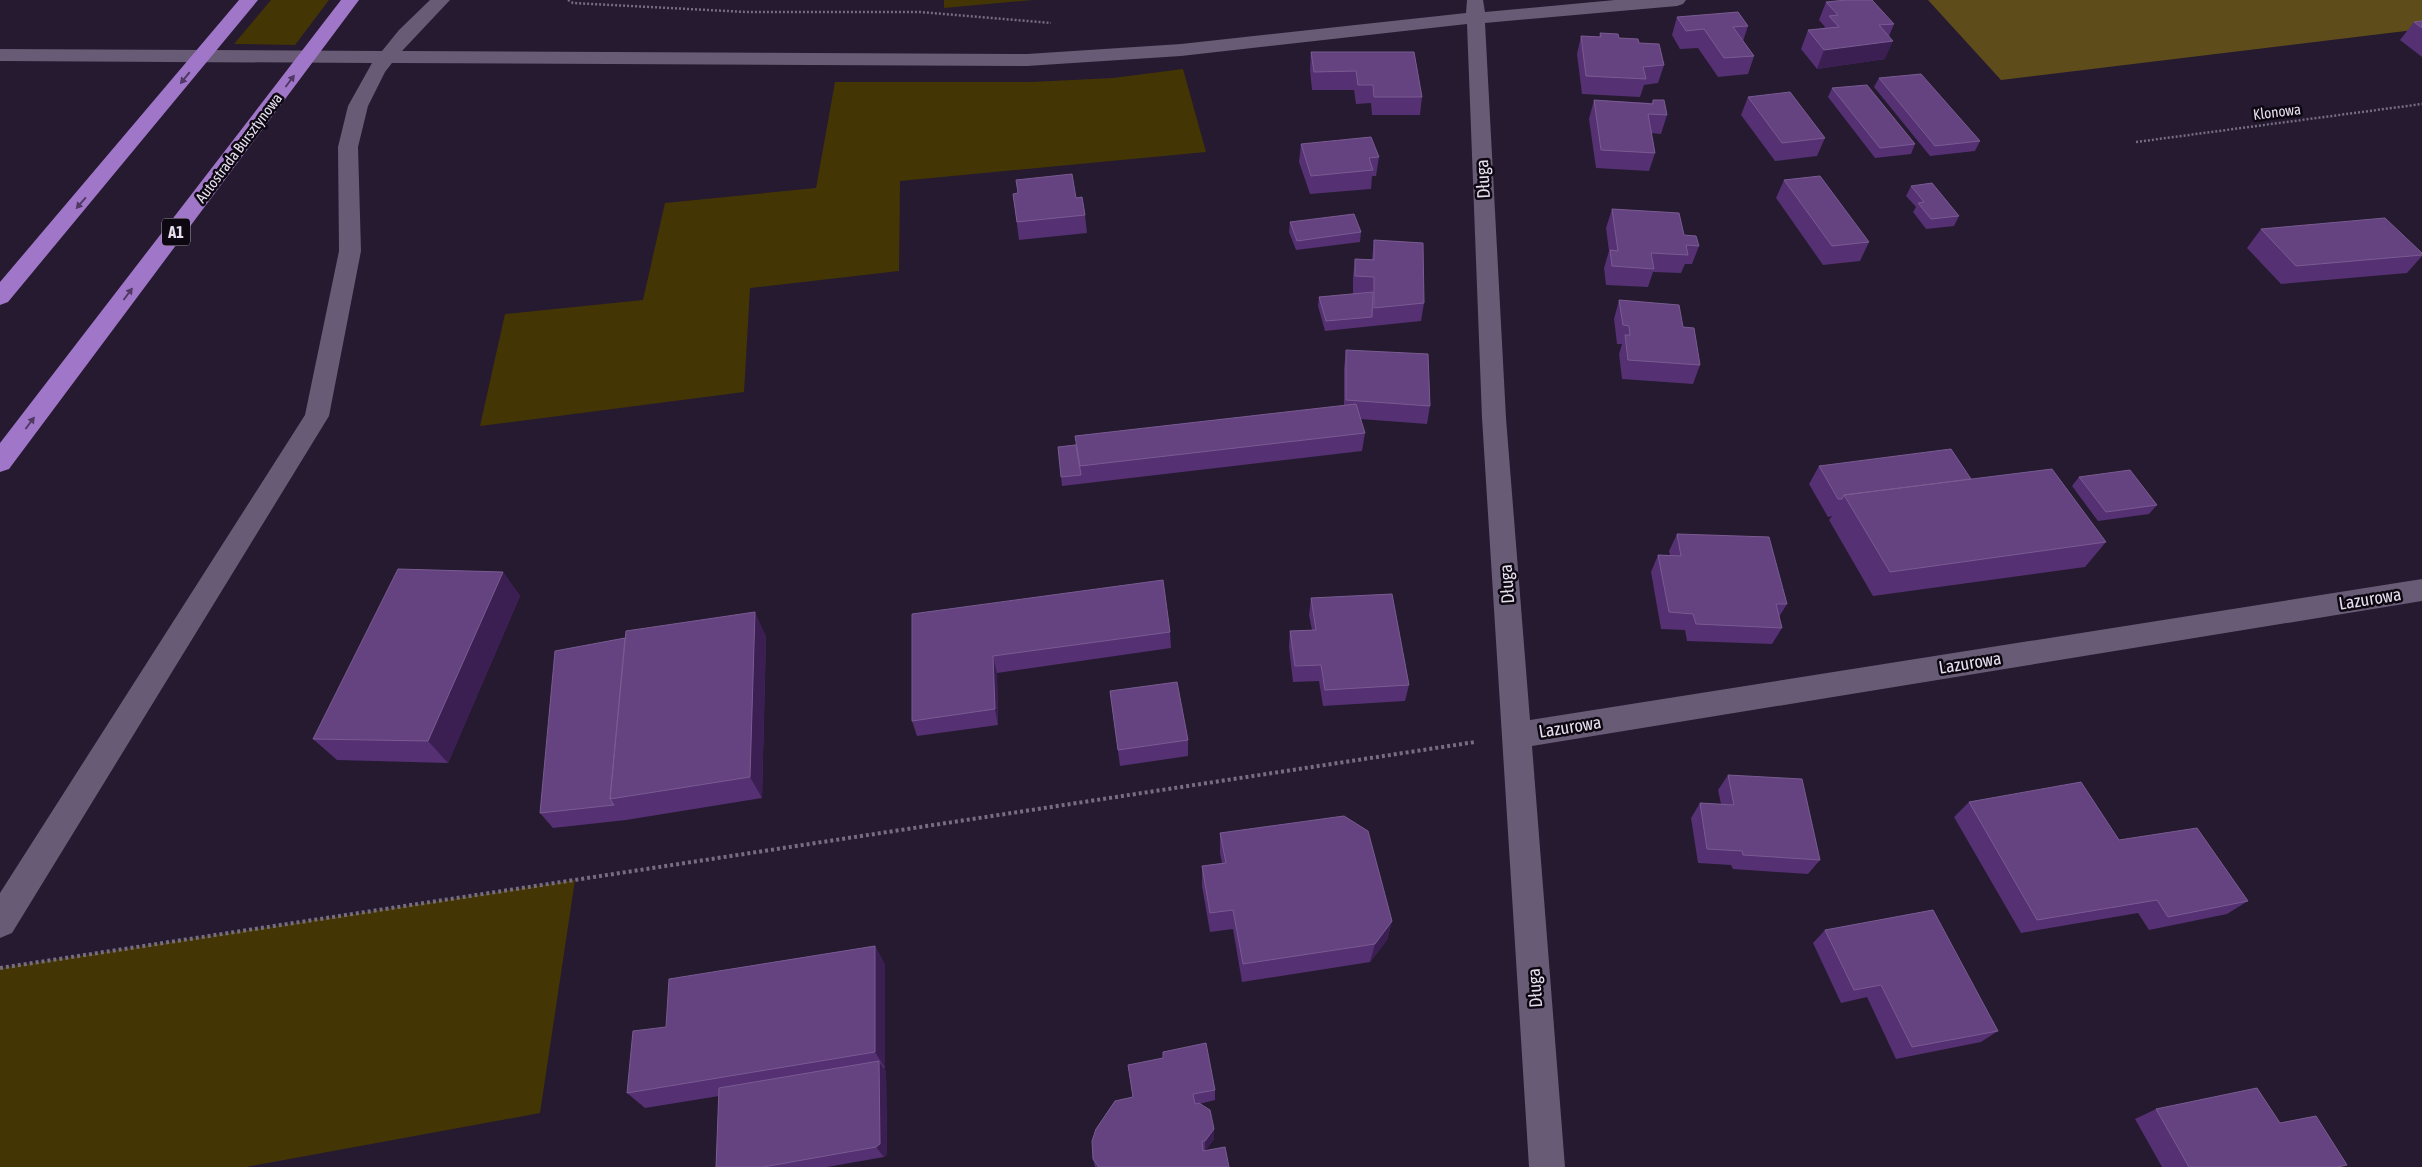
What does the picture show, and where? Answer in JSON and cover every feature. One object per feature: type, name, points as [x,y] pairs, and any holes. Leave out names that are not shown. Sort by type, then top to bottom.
[{"type":"highway","points":[[0,297],[122,155],[249,0]]},
{"type":"highway","name":"Autostrada Bursztynowa","points":[[0,462],[350,0]]},
{"type":"street","points":[[0,922],[318,416],[350,251],[348,147],[358,106],[376,70],[406,34],[441,0]]},
{"type":"street","points":[[0,55],[1027,60],[1181,50],[1475,9],[1677,0]]},
{"type":"street","name":"Długa","points":[[1475,9],[1494,418],[1518,735],[1547,1167]]},
{"type":"street","name":"Lazurowa","points":[[1518,735],[2422,590]]},
{"type":"path","points":[[568,0],[573,3],[746,12],[920,12],[1059,23]]},
{"type":"path","name":"Klonowa","points":[[2136,142],[2422,104]]},
{"type":"path","points":[[0,968],[1518,735]]},
{"type":"shaded area","points":[[271,0],[329,0],[295,45],[234,44]]},
{"type":"shaded area","points":[[944,0],[1033,0],[944,8]]},
{"type":"shaded area","points":[[1928,0],[2422,0],[2422,29],[2001,80]]},
{"type":"shaded area","points":[[1183,69],[1206,152],[900,181],[899,271],[750,288],[744,392],[480,426],[505,314],[643,300],[665,203],[816,188],[835,82],[1031,82],[1113,78]]},
{"type":"shaded area","points":[[575,880],[540,1113],[246,1167],[0,1167],[0,968]]},
{"type":"building","points":[[1872,0],[1894,24],[1879,25],[1893,41],[1824,50],[1808,30],[1839,27],[1829,16],[1838,15],[1826,2]]},
{"type":"building","points":[[1738,12],[1748,26],[1733,27],[1754,56],[1724,58],[1704,29],[1686,31],[1677,17]]},
{"type":"building","points":[[2422,21],[2422,28],[2414,22]]},
{"type":"building","points":[[1600,33],[1618,34],[1619,38],[1638,39],[1639,43],[1659,44],[1664,65],[1643,67],[1646,79],[1586,76],[1581,36],[1601,37]]},
{"type":"building","points":[[1311,52],[1414,52],[1422,97],[1374,97],[1373,85],[1358,85],[1356,71],[1314,72]]},
{"type":"building","points":[[1921,74],[1980,141],[1935,146],[1879,78]]},
{"type":"building","points":[[1867,85],[1915,144],[1880,148],[1832,88]]},
{"type":"building","points":[[1790,92],[1825,138],[1782,143],[1748,97]]},
{"type":"building","points":[[1594,100],[1653,104],[1653,100],[1664,100],[1667,115],[1648,114],[1655,153],[1601,150]]},
{"type":"building","points":[[1371,137],[1379,157],[1369,158],[1373,170],[1311,176],[1301,144]]},
{"type":"building","points":[[1072,174],[1076,198],[1082,197],[1085,215],[1017,222],[1013,194],[1018,193],[1016,180]]},
{"type":"building","points":[[1820,176],[1869,242],[1832,246],[1784,180]]},
{"type":"building","points":[[1932,183],[1959,216],[1931,219],[1918,203],[1924,202],[1911,186]]},
{"type":"building","points":[[1612,209],[1679,213],[1684,235],[1696,236],[1699,246],[1686,245],[1688,255],[1651,253],[1654,269],[1612,266],[1610,250],[1618,251]]},
{"type":"building","points":[[1354,214],[1361,232],[1297,241],[1290,222]]},
{"type":"building","points":[[2385,218],[2422,255],[2296,266],[2261,229]]},
{"type":"building","points":[[1374,240],[1423,243],[1424,303],[1374,308],[1374,277],[1355,276],[1355,259],[1374,260]]},
{"type":"building","points":[[1373,292],[1372,317],[1326,321],[1319,297]]},
{"type":"building","points":[[1619,300],[1679,305],[1683,327],[1694,328],[1700,365],[1628,360],[1625,335],[1630,335],[1629,326],[1623,325]]},
{"type":"building","points":[[1346,350],[1428,354],[1430,406],[1346,400]]},
{"type":"building","points":[[1356,404],[1365,433],[1080,466],[1075,436]]},
{"type":"building","points":[[1076,445],[1081,475],[1061,477],[1058,447]]},
{"type":"building","points":[[1951,449],[1971,479],[1844,495],[1842,499],[1838,499],[1819,466]]},
{"type":"building","points":[[2052,469],[2106,542],[1890,572],[1844,495]]},
{"type":"building","points":[[2130,470],[2157,505],[2106,512],[2079,477]]},
{"type":"building","points":[[1677,534],[1769,537],[1787,604],[1776,604],[1782,628],[1696,624],[1693,614],[1669,612],[1658,555],[1681,556]]},
{"type":"building","points":[[398,569],[503,572],[428,741],[313,739]]},
{"type":"building","points":[[1163,580],[1170,632],[993,656],[995,709],[912,721],[912,614]]},
{"type":"building","points":[[1392,594],[1409,685],[1325,690],[1321,665],[1295,666],[1290,631],[1316,630],[1311,598]]},
{"type":"building","points":[[755,612],[750,777],[610,799],[626,631]]},
{"type":"building","points":[[625,638],[610,799],[614,805],[540,813],[555,651]]},
{"type":"building","points":[[1177,682],[1188,740],[1118,750],[1110,691]]},
{"type":"building","points":[[1728,775],[1802,779],[1820,860],[1743,855],[1742,851],[1707,849],[1700,803],[1734,805]]},
{"type":"building","points":[[2081,782],[2119,840],[2197,828],[2248,901],[2168,917],[2157,900],[2037,920],[1969,802]]},
{"type":"building","points":[[1344,816],[1368,831],[1392,921],[1375,944],[1243,964],[1233,910],[1210,913],[1202,866],[1226,863],[1220,833]]},
{"type":"building","points":[[1933,910],[1998,1031],[1912,1047],[1881,985],[1854,990],[1825,930]]},
{"type":"building","points":[[875,946],[875,1052],[627,1093],[633,1031],[666,1027],[669,979]]},
{"type":"building","points":[[1206,1043],[1215,1090],[1193,1094],[1195,1104],[1199,1103],[1210,1110],[1214,1129],[1205,1141],[1202,1141],[1203,1151],[1225,1147],[1229,1167],[1099,1167],[1093,1159],[1092,1141],[1096,1129],[1115,1101],[1133,1097],[1128,1065],[1163,1058],[1163,1052]]},
{"type":"building","points":[[879,1061],[880,1144],[876,1147],[763,1167],[716,1167],[719,1088]]},
{"type":"building","points":[[2257,1088],[2280,1123],[2316,1116],[2347,1165],[2337,1167],[2189,1167],[2156,1109]]}]
